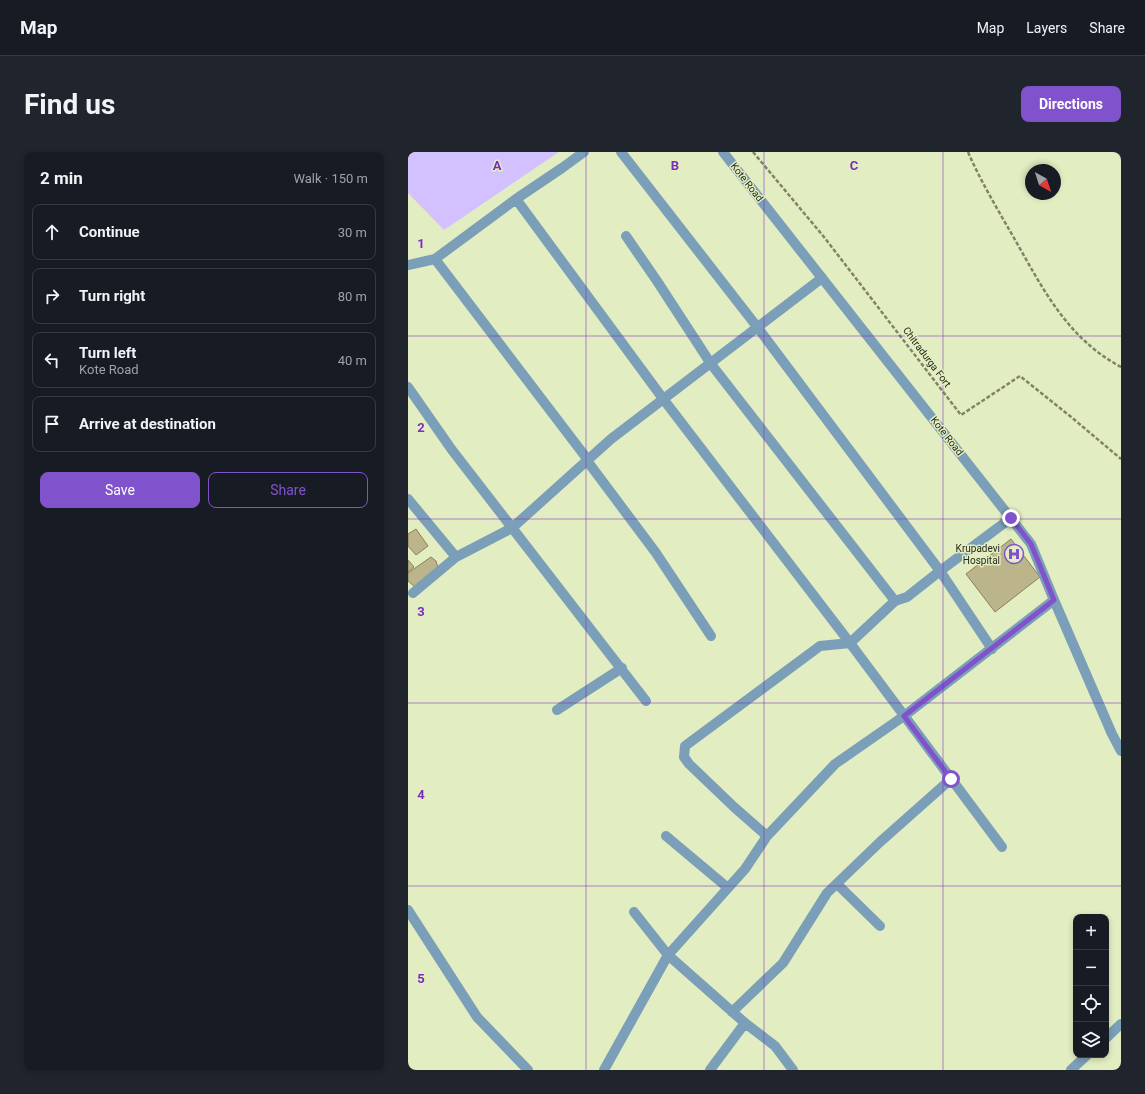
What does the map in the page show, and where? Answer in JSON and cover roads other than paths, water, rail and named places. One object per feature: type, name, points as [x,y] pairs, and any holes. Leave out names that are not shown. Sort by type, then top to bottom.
[{"type":"street","points":[[408,264],[435,259],[516,199],[584,152]]},
{"type":"street","points":[[621,152],[758,328],[940,571],[992,649]]},
{"type":"street","name":"Kote Road","points":[[723,152],[1031,544],[1112,734],[1121,750]]},
{"type":"street","points":[[516,199],[664,400],[850,643],[1002,847]]},
{"type":"street","points":[[626,236],[711,364],[895,601]]},
{"type":"street","points":[[435,259],[588,460],[656,553],[711,636]]},
{"type":"street","points":[[413,593],[456,557],[512,528],[611,439],[822,278]]},
{"type":"street","points":[[408,387],[452,450],[646,701]]},
{"type":"street","points":[[408,499],[456,557]]},
{"type":"street","points":[[767,836],[689,764],[684,757],[685,746],[820,646],[850,643],[895,601],[907,597],[1011,518]]},
{"type":"street","points":[[604,1070],[668,956],[745,870],[767,836],[835,764],[904,716],[1054,600]]},
{"type":"street","points":[[557,710],[622,668]]},
{"type":"street","points":[[732,1012],[783,963],[827,893],[880,842],[951,779]]},
{"type":"street","points":[[666,836],[728,888]]},
{"type":"street","points":[[837,884],[880,926]]},
{"type":"street","points":[[408,910],[477,1017],[528,1070]]},
{"type":"street","points":[[634,912],[668,956],[745,1023],[775,1046],[793,1070]]},
{"type":"street","points":[[710,1070],[745,1023]]},
{"type":"street","points":[[1109,1035],[1121,1024]]},
{"type":"street","points":[[1071,1070],[1084,1058]]},
{"type":"place","name":"Krupadevi Hospital","points":[[1014,554]]}]
